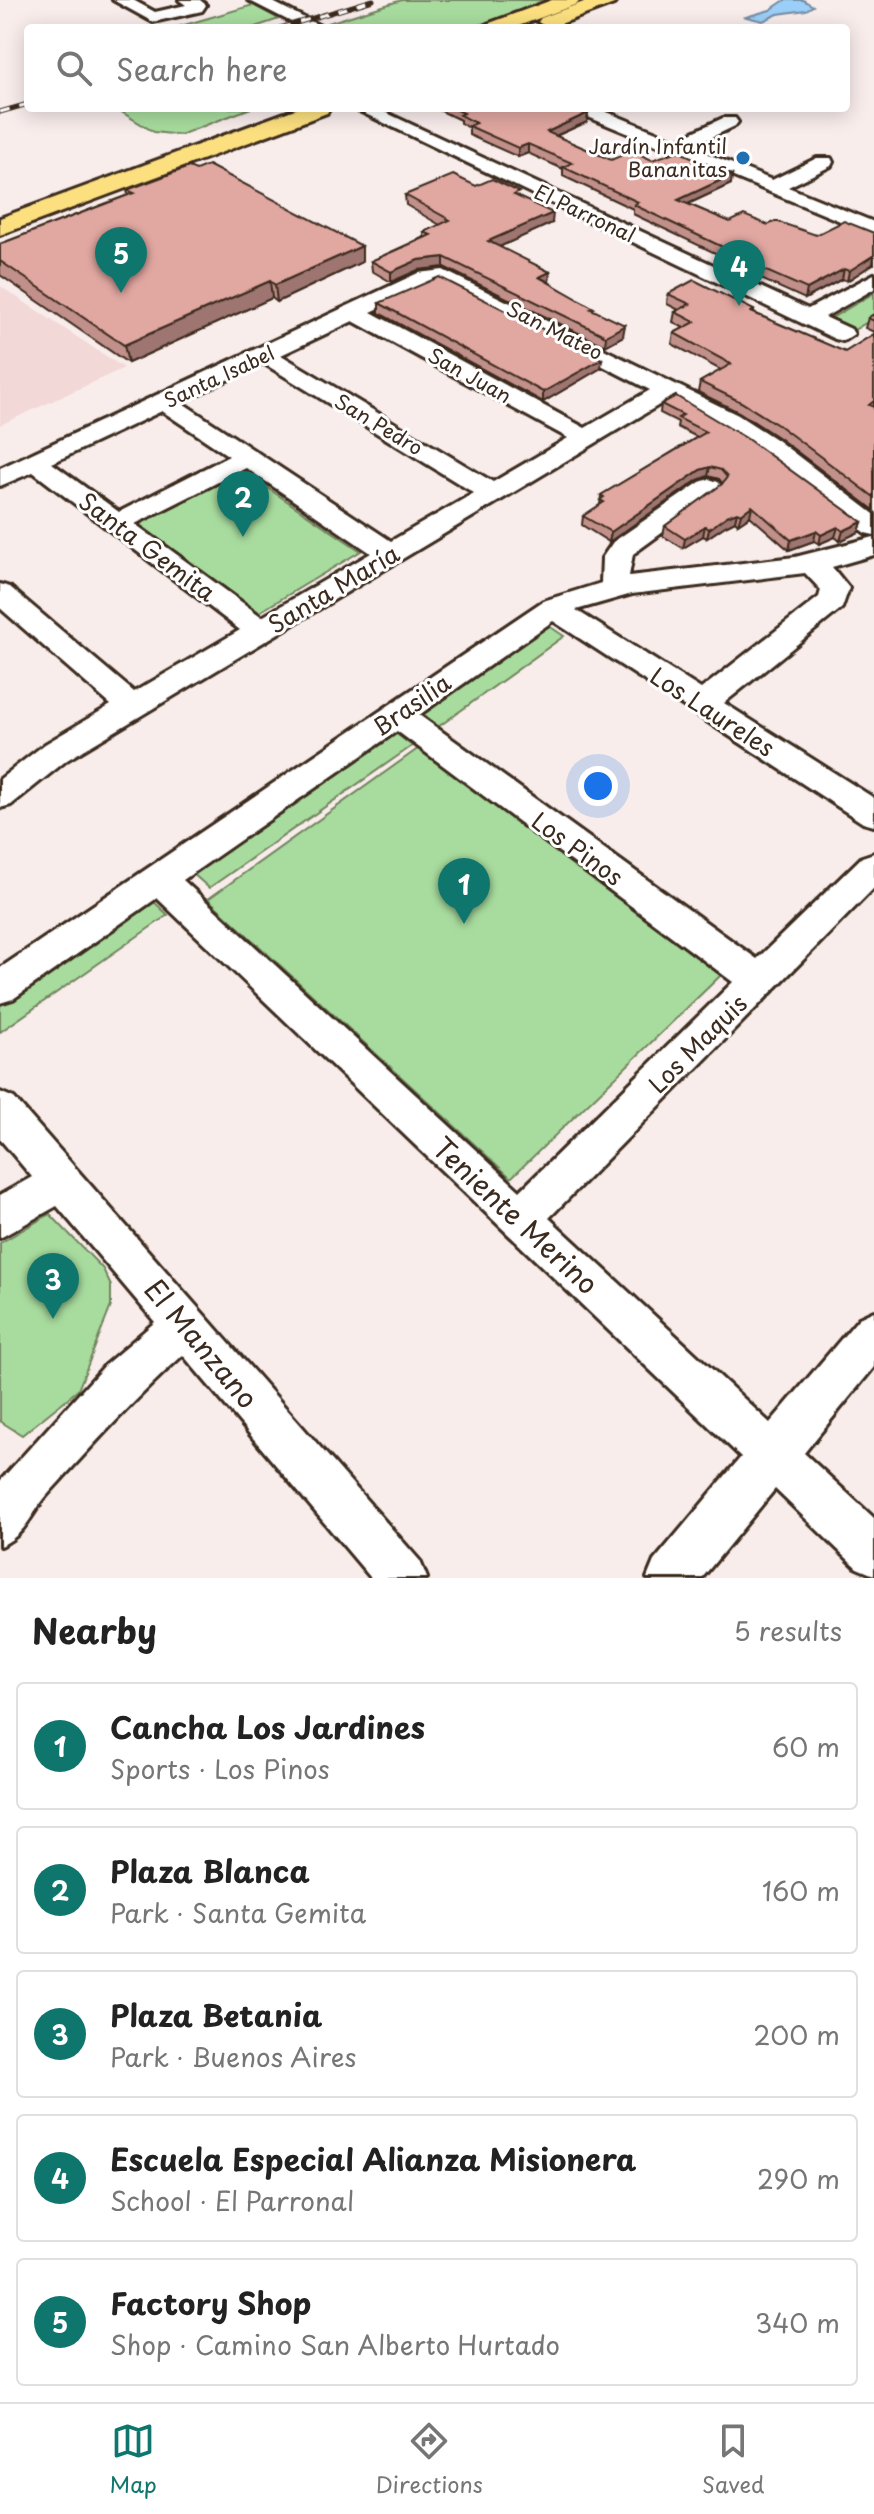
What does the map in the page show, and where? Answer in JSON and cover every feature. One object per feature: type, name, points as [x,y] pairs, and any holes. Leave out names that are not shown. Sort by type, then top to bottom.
[{"type":"main road","points":[[505,24],[570,0]]},
{"type":"main road","points":[[544,24],[607,0]]},
{"type":"main road","points":[[0,209],[262,112]]},
{"type":"main road","points":[[0,227],[308,112]]},
{"type":"street","points":[[121,0],[153,17],[198,5],[187,0]]},
{"type":"street","points":[[141,10],[178,0]]},
{"type":"street","points":[[256,0],[318,24]]},
{"type":"street","points":[[280,0],[319,24]]},
{"type":"street","name":"El Parronal","points":[[370,112],[843,334]]},
{"type":"street","points":[[592,112],[874,229]]},
{"type":"street","points":[[676,147],[729,122]]},
{"type":"street","points":[[772,187],[824,162]]},
{"type":"street","name":"Santa Isabel","points":[[0,478],[426,278],[439,276]]},
{"type":"street","name":"San Mateo","points":[[439,276],[451,278],[670,388],[748,431],[874,527]]},
{"type":"street","points":[[808,318],[874,280]]},
{"type":"street","name":"San Juan","points":[[354,312],[586,438]]},
{"type":"street","name":"San Pedro","points":[[264,354],[493,493]]},
{"type":"street","name":"Santa María","points":[[0,796],[44,760],[670,388]]},
{"type":"street","points":[[164,401],[391,554]]},
{"type":"street","points":[[117,523],[247,457]]},
{"type":"street","name":"Santa Gemita","points":[[35,462],[261,631]]},
{"type":"street","points":[[614,588],[616,558],[623,548],[709,487]]},
{"type":"street","name":"Brasilia","points":[[0,988],[553,608],[614,588],[670,578],[812,563],[874,546]]},
{"type":"street","points":[[702,704],[832,601],[835,588],[812,563]]},
{"type":"street","points":[[0,593],[132,707]]},
{"type":"street","name":"Los Laureles","points":[[553,608],[874,814]]},
{"type":"street","name":"Los Pinos","points":[[396,714],[759,981]]},
{"type":"street","name":"Los Maquis","points":[[520,1219],[874,866]]},
{"type":"street","name":"Teniente Merino","points":[[159,879],[874,1551]]},
{"type":"street","name":"El Manzano","points":[[0,1110],[403,1578]]},
{"type":"street","points":[[0,1218],[63,1180]]},
{"type":"street","points":[[0,1522],[26,1484],[122,1380],[185,1324]]},
{"type":"street","points":[[671,1578],[874,1333]]},
{"type":"shaded area","points":[[0,286],[124,368],[0,425]]},
{"type":"green space","points":[[402,0],[555,0],[482,24],[325,24]]},
{"type":"green space","points":[[253,5],[279,19],[264,24],[188,24]]},
{"type":"green space","points":[[122,112],[240,112],[180,135],[154,132]]},
{"type":"green space","points":[[874,293],[874,318],[854,330],[830,319]]},
{"type":"green space","points":[[235,466],[361,551],[251,617],[127,524]]},
{"type":"green space","points":[[546,624],[564,636],[438,727],[420,714]]},
{"type":"green space","points":[[394,732],[412,746],[209,888],[191,872]]},
{"type":"green space","points":[[419,748],[721,975],[511,1178],[208,899]]},
{"type":"green space","points":[[151,899],[168,915],[0,1032],[0,1002]]},
{"type":"green space","points":[[50,1214],[103,1269],[111,1286],[111,1306],[78,1390],[22,1435],[0,1421],[0,1243]]},
{"type":"water","points":[[785,0],[803,0],[813,6],[763,21],[746,17],[770,10]]},
{"type":"building","points":[[462,112],[585,112],[588,113],[547,132],[611,160],[632,151],[652,160],[678,151],[732,175],[678,200],[730,222],[744,215],[768,225],[776,221],[816,235],[844,221],[874,233],[874,255],[849,271],[844,269],[807,289],[739,259],[741,257],[729,250],[634,205],[638,202],[563,167],[572,163],[528,144],[518,148],[469,126],[476,123],[460,115],[464,113]]},
{"type":"building","points":[[208,165],[362,246],[275,285],[270,281],[124,345],[0,261],[0,244],[134,193],[127,190],[189,167],[196,170]]},
{"type":"building","points":[[453,175],[476,186],[492,179],[519,192],[514,195],[553,213],[488,241],[550,272],[539,277],[594,308],[591,309],[625,325],[606,336],[444,257],[418,260],[391,272],[371,261],[431,235],[424,232],[450,220],[405,195]]},
{"type":"building","points":[[439,277],[602,359],[543,392],[379,303]]},
{"type":"building","points":[[694,280],[754,310],[751,312],[845,352],[874,334],[874,401],[869,405],[874,407],[874,497],[781,427],[741,402],[700,382],[731,364],[674,333],[695,322],[675,312],[690,304],[668,294]]},
{"type":"building","points":[[676,396],[746,438],[862,522],[843,531],[838,527],[821,535],[816,531],[791,540],[752,506],[741,514],[737,512],[727,516],[709,529],[705,526],[685,539],[665,526],[722,484],[727,477],[721,470],[710,467],[700,470],[611,532],[583,516],[604,502],[600,500],[604,497],[601,495],[706,432],[678,418],[683,415],[661,404]]},
{"type":"railway","points":[[293,24],[373,0]]},
{"type":"railway","points":[[0,112],[24,105]]},
{"type":"place","name":"Jardín Infantil Bananitas","points":[[743,158]]},
{"type":"place","name":"Factory Shop","points":[[121,293]]},
{"type":"place","name":"Escuela Especial Alianza Misionera","points":[[739,306]]},
{"type":"place","name":"Plaza Blanca","points":[[243,537]]},
{"type":"place","name":"Cancha Los Jardines","points":[[464,924]]},
{"type":"place","name":"Plaza Betania","points":[[53,1319]]}]
